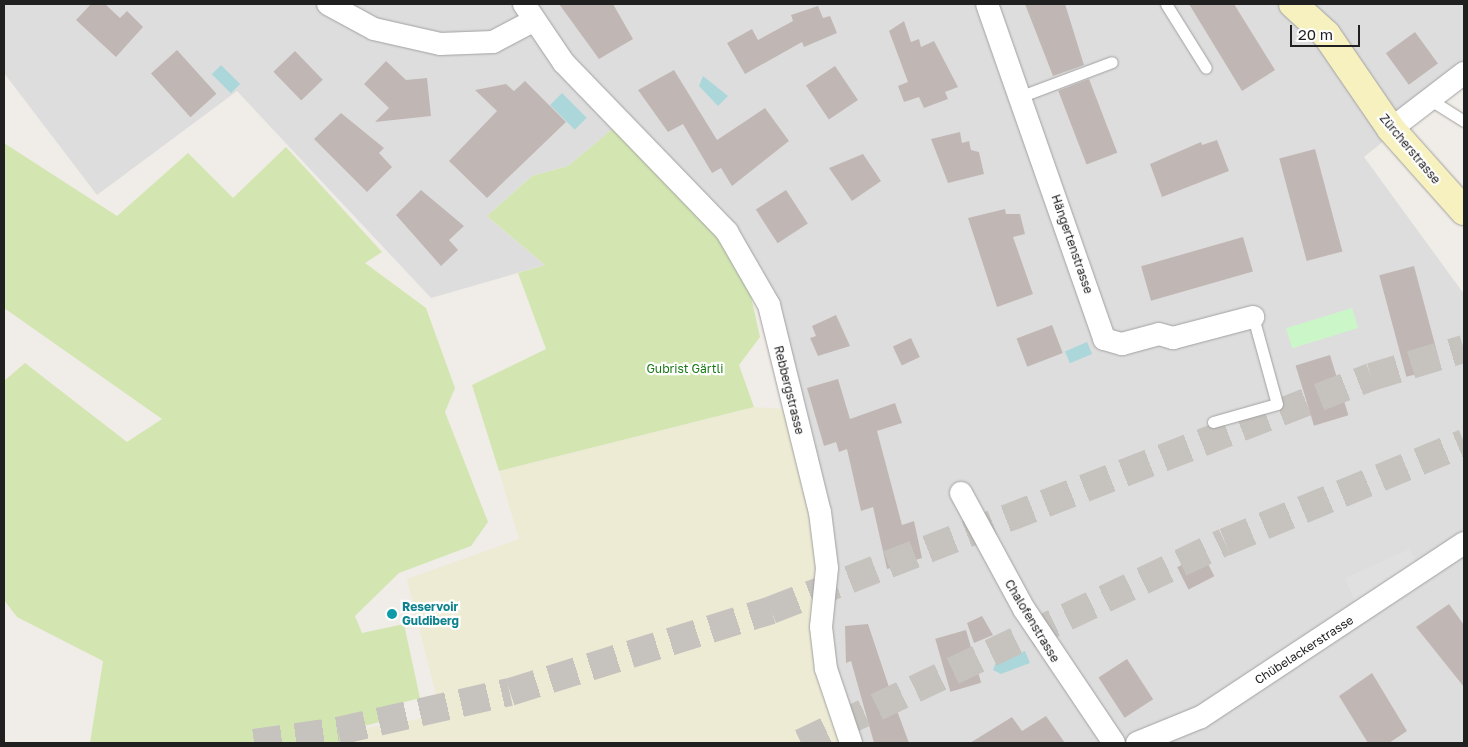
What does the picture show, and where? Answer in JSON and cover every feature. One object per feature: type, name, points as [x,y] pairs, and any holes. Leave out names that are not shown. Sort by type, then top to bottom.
[{"type":"main road","name":"Zürcherstrasse","points":[[1293,4],[1326,34],[1391,129],[1464,211]]},
{"type":"main road","name":"Zürcherstrasse","points":[[1318,4],[1326,34]]},
{"type":"street","points":[[328,4],[374,28],[440,44],[493,42],[529,13]]},
{"type":"street","name":"Hängertenstrasse","points":[[987,4],[1104,339],[1122,344],[1159,334],[1173,338],[1253,317]]},
{"type":"street","name":"Rebbergstrasse","points":[[529,13],[595,93],[726,232],[769,305],[820,512],[827,568],[821,627],[826,669],[851,743]]},
{"type":"street","points":[[1391,129],[1464,73]]},
{"type":"street","name":"Chalofenstrasse","points":[[961,493],[1024,610],[1114,743]]},
{"type":"street","name":"Chübelackerstrasse","points":[[1137,743],[1201,717],[1464,543]]},
{"type":"lane","points":[[1166,4],[1206,68]]},
{"type":"lane","points":[[1019,96],[1112,62]]},
{"type":"lane","points":[[1430,99],[1464,121]]},
{"type":"lane","points":[[1213,422],[1277,404],[1253,317]]},
{"type":"shaded area","points":[[4,4],[1464,4],[1464,76],[1364,157],[1464,294],[1464,743],[851,743],[769,305],[621,122],[568,166],[532,176],[487,216],[545,265],[431,298],[237,91],[97,195],[4,73]]},
{"type":"shaded area","points":[[754,407],[784,409],[819,553],[840,743],[355,743],[367,728],[441,715],[407,579],[519,539],[499,471]]},
{"type":"shaded area","points":[[1410,549],[1416,564],[1356,605],[1345,578]]},
{"type":"green space","name":"Gubrist Gärtli","points":[[616,126],[721,234],[748,283],[760,337],[739,365],[754,407],[499,471],[472,385],[546,349],[518,273],[545,265],[487,216],[532,176],[568,166]]},
{"type":"green space","points":[[4,143],[117,216],[188,153],[233,198],[286,147],[382,252],[365,263],[426,308],[455,388],[445,412],[488,522],[471,546],[399,573],[355,616],[362,633],[404,624],[420,698],[393,705],[393,718],[347,731],[338,743],[90,743],[103,661],[17,617],[4,600],[4,381],[25,363],[127,442],[162,419],[4,308]]},
{"type":"green space","points":[[1352,308],[1358,328],[1292,348],[1286,328]]},
{"type":"water","points":[[221,65],[240,84],[231,93],[212,74]]},
{"type":"water","points":[[703,76],[728,96],[718,106],[699,86]]},
{"type":"water","points":[[562,93],[587,118],[575,130],[550,105]]},
{"type":"water","points":[[1087,342],[1092,354],[1070,363],[1065,351]]},
{"type":"water","points":[[1025,651],[1030,663],[1001,674],[993,670],[996,662]]},
{"type":"building","points":[[91,4],[105,4],[120,18],[127,11],[143,27],[116,57],[76,20]]},
{"type":"building","points":[[559,4],[613,4],[633,39],[599,59]]},
{"type":"building","points":[[1025,4],[1065,4],[1084,65],[1053,76]]},
{"type":"building","points":[[1189,4],[1234,4],[1275,70],[1242,91]]},
{"type":"building","points":[[818,6],[823,18],[830,16],[837,33],[804,47],[802,42],[745,74],[727,43],[752,29],[758,40],[793,21],[791,15]]},
{"type":"building","points":[[904,21],[911,42],[919,39],[921,47],[934,41],[958,87],[945,92],[948,99],[924,108],[919,97],[904,102],[898,86],[908,82],[889,31]]},
{"type":"building","points":[[1415,32],[1438,64],[1409,85],[1386,53]]},
{"type":"building","points":[[177,50],[216,94],[190,117],[151,73]]},
{"type":"building","points":[[295,51],[323,80],[301,101],[273,72]]},
{"type":"building","points":[[386,61],[406,80],[427,78],[431,116],[375,122],[389,108],[364,84]]},
{"type":"building","points":[[835,66],[858,100],[829,120],[806,86]]},
{"type":"building","points":[[674,70],[717,140],[765,108],[789,141],[732,186],[721,168],[712,173],[683,124],[668,132],[638,90]]},
{"type":"building","points":[[1089,79],[1117,153],[1087,165],[1058,91]]},
{"type":"building","points":[[525,81],[566,122],[487,198],[449,161],[497,111],[475,90],[506,84],[514,91]]},
{"type":"building","points":[[341,113],[384,148],[379,153],[392,167],[367,192],[314,139]]},
{"type":"building","points":[[960,132],[962,143],[969,141],[971,150],[979,152],[984,174],[948,183],[931,139]]},
{"type":"building","points":[[1217,140],[1229,171],[1162,197],[1150,164],[1201,142],[1202,145]]},
{"type":"building","points":[[1315,149],[1342,251],[1307,261],[1279,159]]},
{"type":"building","points":[[863,154],[881,181],[852,201],[829,168]]},
{"type":"building","points":[[421,190],[464,226],[449,240],[458,250],[441,266],[396,215]]},
{"type":"building","points":[[786,190],[808,224],[778,243],[756,210]]},
{"type":"building","points":[[1005,209],[1006,214],[1020,214],[1025,234],[1013,237],[1033,294],[997,307],[968,218]]},
{"type":"building","points":[[1243,237],[1253,272],[1151,301],[1141,266]]},
{"type":"building","points":[[1414,266],[1441,367],[1406,377],[1379,275]]},
{"type":"building","points":[[836,315],[850,346],[818,356],[810,338],[816,336],[812,326]]},
{"type":"building","points":[[1052,325],[1063,353],[1027,367],[1017,339]]},
{"type":"building","points":[[911,338],[920,357],[902,365],[893,346]]},
{"type":"building","points":[[1330,355],[1348,415],[1314,426],[1296,366]]},
{"type":"building","points":[[838,379],[850,419],[895,403],[902,423],[877,431],[902,525],[914,521],[922,558],[887,569],[873,507],[861,511],[847,449],[839,452],[836,442],[824,446],[807,388]]},
{"type":"building","points":[[1203,554],[1214,576],[1189,589],[1177,567]]},
{"type":"building","points":[[1449,604],[1464,625],[1464,687],[1416,627]]},
{"type":"building","points":[[982,616],[993,635],[974,643],[967,623]]},
{"type":"building","points":[[868,624],[909,743],[874,743],[851,661],[846,663],[845,626]]},
{"type":"building","points":[[966,630],[981,683],[950,692],[935,639]]},
{"type":"building","points":[[1127,659],[1153,699],[1125,718],[1098,678]]},
{"type":"building","points":[[1372,673],[1407,731],[1389,743],[1368,743],[1339,696]]},
{"type":"building","points":[[1046,716],[1065,743],[970,743],[1012,717],[1022,731]]},
{"type":"tunnel","points":[[254,743],[338,731],[510,692],[771,610],[1371,377],[1464,349]]},
{"type":"tunnel","points":[[801,743],[1225,542],[1464,443]]},
{"type":"place","name":"Reservoir Guldiberg","points":[[392,614]]}]
